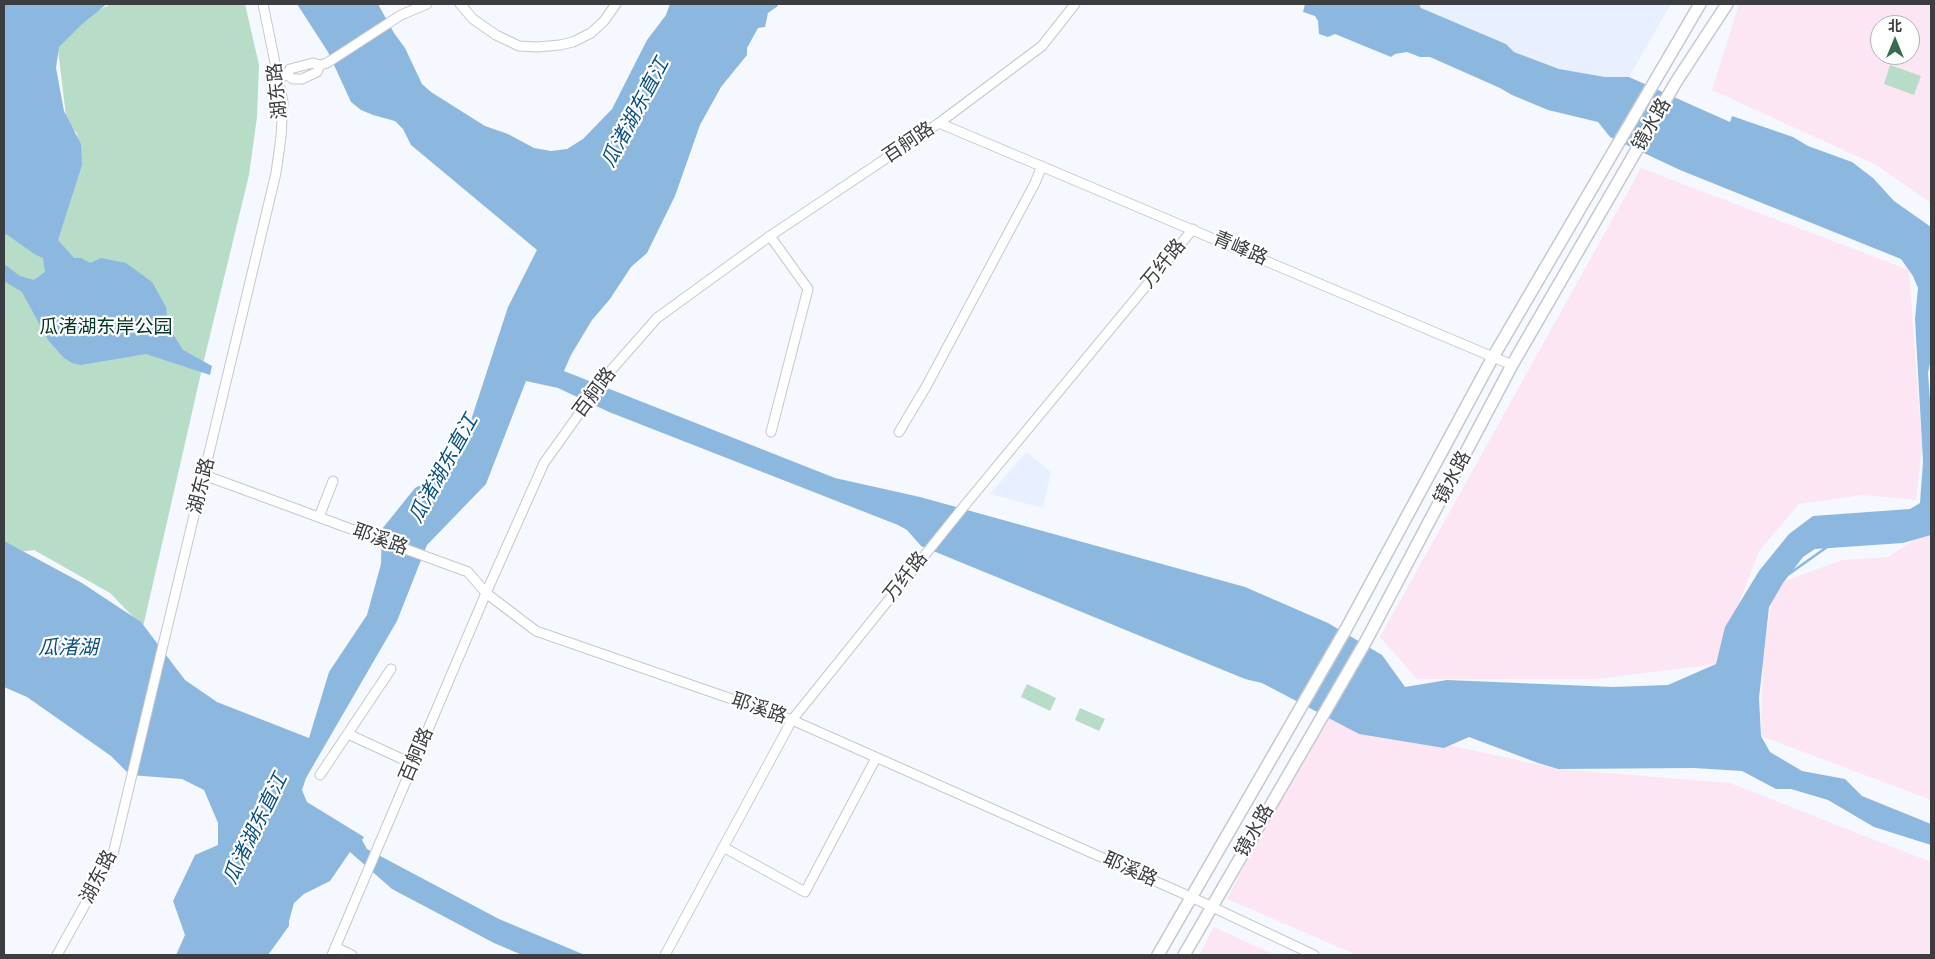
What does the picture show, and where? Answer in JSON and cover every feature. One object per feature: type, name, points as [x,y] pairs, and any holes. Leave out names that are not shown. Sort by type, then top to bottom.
[{"type":"main road","name":"镜水路","points":[[1158,955],[1346,629],[1493,357],[1656,76],[1700,4]]},
{"type":"main road","name":"镜水路","points":[[1184,955],[1366,641],[1512,365],[1676,82],[1727,4]]},
{"type":"street","name":"湖东路","points":[[57,955],[113,854],[276,174],[282,137],[283,76],[262,4]]},
{"type":"street","points":[[283,76],[290,69],[313,63],[324,64],[402,15],[427,4]]},
{"type":"street","points":[[460,4],[473,19],[496,35],[519,46],[537,47],[573,42],[591,33],[604,22],[616,4]]},
{"type":"street","name":"百舸路","points":[[333,951],[486,593],[544,463],[606,376],[657,318],[770,236],[939,123],[1042,46],[1075,4]]},
{"type":"street","name":"青峰路","points":[[939,123],[1512,365]]},
{"type":"street","points":[[899,432],[931,377],[1035,183],[1042,166]]},
{"type":"street","name":"万纤路","points":[[665,955],[792,720],[923,556],[1193,229]]},
{"type":"street","points":[[770,236],[808,289],[771,432]]},
{"type":"street","name":"耶溪路","points":[[204,475],[468,572],[486,593],[536,631],[792,720],[1191,897],[1314,955]]},
{"type":"street","points":[[319,517],[333,481]]},
{"type":"street","points":[[320,775],[391,669]]},
{"type":"street","points":[[348,734],[413,764]]},
{"type":"street","points":[[723,847],[805,892],[876,758]]},
{"type":"street","points":[[333,951],[352,955]]},
{"type":"shaded area","points":[[1419,4],[1671,4],[1629,77],[1605,77],[1559,69],[1514,52],[1506,44],[1421,8]]},
{"type":"shaded area","points":[[1739,4],[1931,4],[1931,203],[1876,165],[1712,90]]},
{"type":"shaded area","points":[[1641,168],[1909,270],[1922,447],[1916,500],[1862,495],[1799,504],[1759,551],[1716,664],[1598,679],[1417,679],[1380,637]]},
{"type":"shaded area","points":[[1026,452],[1051,472],[1043,508],[990,494]]},
{"type":"shaded area","points":[[1931,529],[1931,800],[1761,736],[1763,658],[1774,585],[1842,560],[1888,557]]},
{"type":"shaded area","points":[[1322,717],[1558,769],[1730,783],[1931,862],[1931,955],[1357,955],[1227,899]]},
{"type":"shaded area","points":[[1214,927],[1275,955],[1199,955]]},
{"type":"green space","name":"瓜渚湖东岸公园","points":[[111,4],[245,4],[259,65],[257,117],[249,175],[204,360],[143,627],[110,593],[34,550],[19,552],[4,542],[4,232],[78,159],[77,133],[67,124],[57,42],[64,28]]},
{"type":"green space","points":[[1890,65],[1921,76],[1914,95],[1884,84]]},
{"type":"green space","points":[[1027,684],[1056,698],[1050,711],[1021,697]]},
{"type":"green space","points":[[1080,708],[1105,719],[1099,731],[1075,720]]},
{"type":"water","points":[[4,4],[107,4],[82,24],[59,47],[56,68],[64,111],[81,144],[82,165],[58,240],[74,258],[81,258],[90,263],[101,258],[126,263],[152,282],[166,307],[168,326],[183,350],[212,366],[210,375],[146,354],[81,365],[72,363],[64,358],[48,340],[22,292],[4,281],[4,264],[20,276],[34,280],[45,272],[43,258],[6,234],[4,235]]},
{"type":"water","points":[[297,4],[378,4],[394,33],[405,48],[422,84],[431,92],[485,126],[508,134],[534,148],[551,151],[567,149],[583,139],[612,109],[647,40],[666,15],[670,4],[777,4],[778,6],[768,13],[765,27],[758,28],[747,48],[747,55],[721,87],[700,125],[675,196],[647,253],[631,267],[610,299],[592,320],[571,355],[564,371],[835,478],[920,497],[1245,587],[1328,623],[1382,655],[1405,687],[1447,680],[1613,687],[1668,685],[1716,664],[1725,627],[1759,571],[1789,534],[1813,516],[1910,509],[1920,503],[1923,461],[1915,319],[1918,288],[1913,276],[1901,259],[1680,170],[1610,137],[1598,122],[1548,110],[1430,57],[1420,57],[1407,52],[1395,54],[1391,57],[1335,34],[1328,37],[1319,34],[1318,21],[1315,16],[1303,12],[1305,4],[1419,4],[1421,8],[1506,44],[1514,52],[1559,69],[1605,77],[1629,77],[1730,122],[1732,116],[1793,137],[1808,146],[1852,162],[1873,178],[1894,201],[1931,227],[1931,359],[1928,373],[1931,413],[1931,535],[1903,543],[1815,549],[1803,557],[1783,583],[1769,607],[1759,698],[1761,736],[1770,752],[1802,771],[1845,779],[1862,796],[1931,824],[1931,845],[1874,827],[1828,800],[1791,789],[1776,789],[1742,771],[1694,768],[1558,769],[1469,737],[1444,748],[1359,734],[1262,683],[1245,679],[921,546],[907,530],[898,525],[609,412],[558,388],[526,381],[486,484],[427,545],[397,621],[306,778],[302,790],[307,802],[364,837],[362,840],[367,849],[499,919],[585,955],[522,955],[494,943],[392,889],[350,852],[330,881],[304,894],[294,903],[289,926],[268,955],[176,955],[185,935],[173,901],[195,855],[218,845],[218,823],[204,790],[182,779],[130,775],[111,756],[27,697],[4,687],[4,541],[82,583],[141,622],[185,680],[217,702],[309,738],[329,672],[367,615],[381,564],[382,529],[415,488],[456,466],[508,307],[537,250],[411,145],[403,129],[395,121],[361,110],[351,102],[328,52]]},
{"type":"waterway","points":[[1789,574],[1827,547]]},
{"type":"water label","name":"瓜渚湖东直江","points":[[636,113]]},
{"type":"water label","name":"瓜渚湖东直江","points":[[444,469]]},
{"type":"water label","name":"瓜渚湖","points":[[68,649]]},
{"type":"water label","name":"瓜渚湖东直江","points":[[256,829]]}]
